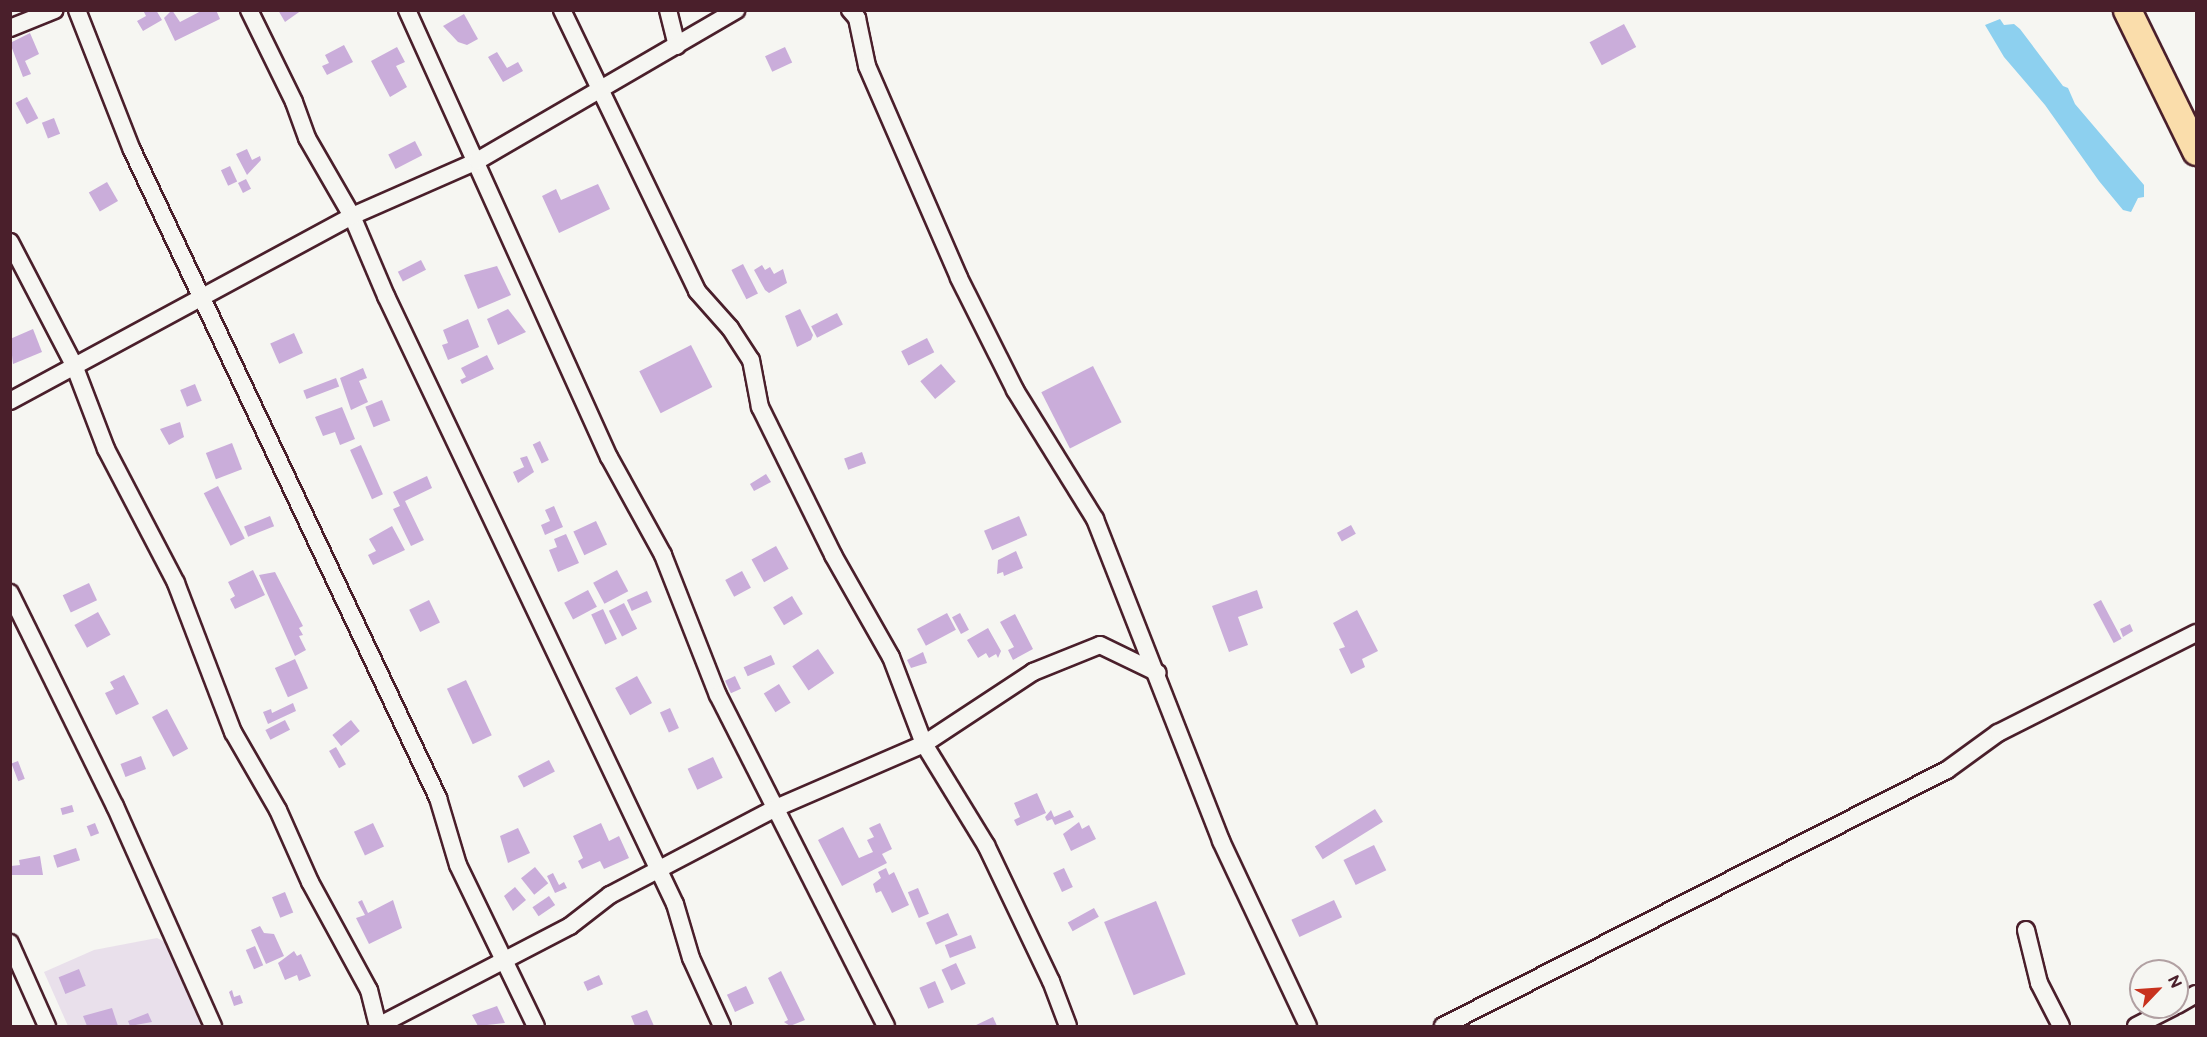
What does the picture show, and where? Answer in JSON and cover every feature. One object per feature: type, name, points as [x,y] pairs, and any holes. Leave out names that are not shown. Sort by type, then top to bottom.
[{"type":"main road","points":[[2127,10],[2196,151]]},
{"type":"street","points":[[10,28],[55,10]]},
{"type":"street","points":[[77,10],[132,150],[203,295],[438,798],[458,865],[536,1026]]},
{"type":"street","points":[[249,10],[294,102],[307,138],[352,216],[386,297],[658,870],[722,1026]]},
{"type":"street","points":[[407,10],[444,100],[477,161],[609,458],[663,555],[718,695],[886,1026]]},
{"type":"street","points":[[562,10],[597,90],[697,291],[730,328],[752,360],[760,407],[833,555],[891,657],[924,744],[986,845],[1051,981],[1068,1026]]},
{"type":"street","points":[[668,10],[677,46]]},
{"type":"street","points":[[10,401],[352,216],[477,161],[736,10]]},
{"type":"street","points":[[850,10],[857,18],[867,66],[959,278],[1015,390],[1095,519],[1158,673],[1221,841],[1308,1026]]},
{"type":"street","points":[[10,242],[74,365],[106,449],[176,583],[233,732],[278,810],[310,882],[369,990],[378,1026],[570,926],[610,895],[776,808],[924,744],[1033,672],[1100,645],[1158,673]]},
{"type":"street","points":[[10,593],[115,806],[213,1026]]},
{"type":"street","points":[[1443,1026],[1947,770],[1998,733],[2196,633]]},
{"type":"street","points":[[2026,930],[2039,983],[2061,1026]]},
{"type":"street","points":[[10,943],[47,1026]]},
{"type":"street","points":[[2136,1026],[2150,1019]]},
{"type":"shaded area","points":[[157,938],[171,945],[207,1026],[68,1026],[44,972],[94,950]]},
{"type":"water","points":[[2000,19],[2004,25],[2014,24],[2020,29],[2063,86],[2068,88],[2075,104],[2144,185],[2144,197],[2138,198],[2131,212],[2123,210],[2099,181],[2045,105],[2004,57],[1985,25]]},
{"type":"building","points":[[143,10],[156,10],[162,20],[143,31],[137,21],[146,16]]},
{"type":"building","points":[[172,10],[180,22],[203,10],[216,10],[220,19],[175,41],[164,18]]},
{"type":"building","points":[[278,10],[302,10],[285,22]]},
{"type":"building","points":[[464,14],[478,39],[467,45],[458,42],[443,26]]},
{"type":"building","points":[[1624,24],[1636,47],[1602,65],[1590,42]]},
{"type":"building","points":[[30,33],[39,54],[25,61],[31,74],[23,77],[10,43]]},
{"type":"building","points":[[344,45],[353,62],[327,75],[322,66],[329,63],[325,55]]},
{"type":"building","points":[[397,47],[405,62],[396,66],[407,87],[390,97],[371,61]]},
{"type":"building","points":[[785,47],[792,62],[772,72],[765,56]]},
{"type":"building","points":[[497,52],[507,68],[518,62],[523,71],[503,82],[488,57]]},
{"type":"building","points":[[27,97],[38,118],[27,124],[16,103]]},
{"type":"building","points":[[54,118],[60,134],[48,139],[42,123]]},
{"type":"building","points":[[415,141],[422,155],[396,169],[388,155]]},
{"type":"building","points":[[247,149],[252,160],[260,156],[261,160],[247,175],[236,154]]},
{"type":"building","points":[[230,166],[237,181],[228,186],[221,170]]},
{"type":"building","points":[[246,179],[251,189],[243,193],[238,183]]},
{"type":"building","points":[[107,182],[118,201],[100,212],[89,192]]},
{"type":"building","points":[[598,184],[610,209],[559,233],[542,196],[556,189],[561,200]]},
{"type":"building","points":[[421,260],[426,270],[403,282],[398,272]]},
{"type":"building","points":[[743,264],[758,293],[746,299],[731,270]]},
{"type":"building","points":[[762,265],[765,270],[770,267],[774,274],[783,269],[787,283],[769,293],[754,270]]},
{"type":"building","points":[[497,266],[511,295],[478,309],[464,275]]},
{"type":"building","points":[[508,309],[526,332],[498,345],[487,319]]},
{"type":"building","points":[[800,309],[813,335],[811,340],[797,347],[785,316]]},
{"type":"building","points":[[837,313],[843,325],[817,338],[811,326]]},
{"type":"building","points":[[468,319],[479,347],[448,360],[442,345],[448,343],[443,330]]},
{"type":"building","points":[[33,329],[42,352],[13,364],[10,339]]},
{"type":"building","points":[[294,333],[303,353],[279,364],[270,344]]},
{"type":"building","points":[[927,338],[934,352],[908,365],[901,351]]},
{"type":"building","points":[[691,345],[712,387],[661,413],[639,371]]},
{"type":"building","points":[[487,355],[494,369],[462,384],[460,380],[466,377],[461,368]]},
{"type":"building","points":[[941,364],[956,382],[935,399],[920,381]]},
{"type":"building","points":[[1093,366],[1122,422],[1070,448],[1041,392]]},
{"type":"building","points":[[363,368],[367,378],[359,381],[368,402],[351,410],[340,378]]},
{"type":"building","points":[[336,378],[339,386],[307,399],[303,391]]},
{"type":"building","points":[[195,384],[202,401],[187,407],[180,390]]},
{"type":"building","points":[[382,400],[390,420],[374,427],[365,407]]},
{"type":"building","points":[[342,407],[355,439],[340,445],[335,432],[323,436],[315,417]]},
{"type":"building","points":[[180,422],[184,437],[169,445],[160,429]]},
{"type":"building","points":[[540,441],[549,460],[542,463],[533,444]]},
{"type":"building","points":[[232,443],[242,469],[216,479],[206,453]]},
{"type":"building","points":[[361,445],[383,494],[372,499],[350,450]]},
{"type":"building","points":[[862,452],[866,463],[848,470],[844,458]]},
{"type":"building","points":[[527,456],[534,472],[518,483],[513,472],[524,467],[520,458]]},
{"type":"building","points":[[766,474],[771,482],[754,491],[750,484]]},
{"type":"building","points":[[427,476],[432,488],[405,501],[424,540],[411,546],[393,509],[400,506],[393,492]]},
{"type":"building","points":[[218,486],[245,539],[231,546],[204,493]]},
{"type":"building","points":[[554,506],[563,527],[545,535],[541,525],[550,521],[545,510]]},
{"type":"building","points":[[270,516],[274,526],[248,537],[244,526]]},
{"type":"building","points":[[1019,516],[1027,535],[992,550],[984,531]]},
{"type":"building","points":[[596,521],[607,545],[584,555],[573,532]]},
{"type":"building","points":[[1351,525],[1356,534],[1342,542],[1337,533]]},
{"type":"building","points":[[392,526],[405,550],[373,565],[368,555],[376,551],[369,539]]},
{"type":"building","points":[[566,534],[579,563],[558,572],[549,550],[557,547],[554,539]]},
{"type":"building","points":[[776,546],[789,569],[764,582],[752,560]]},
{"type":"building","points":[[1016,551],[1023,568],[1004,576],[1003,572],[997,574],[998,560]]},
{"type":"building","points":[[253,570],[265,595],[235,609],[230,599],[235,596],[228,582]]},
{"type":"building","points":[[617,570],[628,591],[604,604],[593,583]]},
{"type":"building","points":[[742,571],[751,588],[734,597],[725,580]]},
{"type":"building","points":[[275,572],[303,626],[299,628],[303,635],[299,636],[306,650],[295,656],[259,575]]},
{"type":"building","points":[[89,583],[97,600],[71,612],[63,595]]},
{"type":"building","points":[[588,590],[597,607],[573,619],[564,603]]},
{"type":"building","points":[[1257,590],[1263,608],[1238,617],[1248,645],[1229,652],[1212,606]]},
{"type":"building","points":[[647,591],[652,602],[632,611],[627,600]]},
{"type":"building","points":[[792,596],[803,614],[784,625],[773,607]]},
{"type":"building","points":[[429,600],[440,622],[420,632],[409,610]]},
{"type":"building","points":[[2101,600],[2122,639],[2114,643],[2093,604]]},
{"type":"building","points":[[624,603],[637,629],[622,637],[609,611]]},
{"type":"building","points":[[603,609],[617,639],[605,644],[591,614]]},
{"type":"building","points":[[1357,610],[1378,651],[1362,659],[1365,667],[1351,674],[1339,649],[1345,647],[1333,623]]},
{"type":"building","points":[[98,612],[111,635],[87,648],[74,625]]},
{"type":"building","points":[[947,613],[956,630],[926,646],[917,629]]},
{"type":"building","points":[[960,613],[969,630],[961,634],[952,617]]},
{"type":"building","points":[[1015,614],[1033,649],[1013,660],[1008,650],[1014,647],[1000,622]]},
{"type":"building","points":[[2130,624],[2133,631],[2123,637],[2120,629]]},
{"type":"building","points":[[988,628],[1001,651],[998,658],[996,654],[989,658],[986,653],[978,658],[967,640]]},
{"type":"building","points":[[818,649],[834,673],[809,690],[792,666]]},
{"type":"building","points":[[923,652],[927,663],[911,668],[907,660]]},
{"type":"building","points":[[771,655],[775,664],[748,676],[744,667]]},
{"type":"building","points":[[295,659],[308,688],[288,697],[275,668]]},
{"type":"building","points":[[124,675],[139,704],[116,715],[105,693],[114,689],[110,682]]},
{"type":"building","points":[[637,676],[652,703],[630,715],[615,688]]},
{"type":"building","points":[[735,676],[741,689],[731,693],[725,681]]},
{"type":"building","points":[[466,680],[492,735],[473,744],[447,689]]},
{"type":"building","points":[[779,684],[791,703],[775,712],[764,694]]},
{"type":"building","points":[[293,703],[296,711],[268,724],[263,712],[271,709],[272,713]]},
{"type":"building","points":[[670,708],[679,728],[669,733],[660,712]]},
{"type":"building","points":[[167,709],[188,749],[173,757],[152,717]]},
{"type":"building","points":[[285,720],[290,730],[270,740],[265,730]]},
{"type":"building","points":[[351,720],[360,731],[341,746],[332,735]]},
{"type":"building","points":[[336,747],[346,764],[339,768],[329,751]]},
{"type":"building","points":[[141,756],[146,769],[125,777],[120,764]]},
{"type":"building","points":[[713,757],[723,778],[697,790],[688,769]]},
{"type":"building","points":[[549,760],[555,772],[524,787],[518,776]]},
{"type":"building","points":[[18,761],[25,779],[18,781],[11,764]]},
{"type":"building","points":[[1037,793],[1046,813],[1017,826],[1014,820],[1020,817],[1014,803]]},
{"type":"building","points":[[72,805],[74,812],[62,815],[60,808]]},
{"type":"building","points":[[1375,809],[1383,822],[1323,859],[1315,847]]},
{"type":"building","points":[[1051,810],[1054,817],[1070,810],[1074,817],[1055,825],[1052,819],[1047,821],[1045,817]]},
{"type":"building","points":[[1079,822],[1082,829],[1089,825],[1096,839],[1071,851],[1063,834]]},
{"type":"building","points":[[95,823],[99,833],[91,837],[87,826]]},
{"type":"building","points":[[373,823],[384,847],[365,855],[354,832]]},
{"type":"building","points":[[601,823],[609,841],[619,836],[629,858],[604,869],[600,861],[582,869],[578,861],[583,858],[573,836]]},
{"type":"building","points":[[880,823],[892,849],[882,854],[887,863],[842,886],[818,840],[843,827],[859,858],[873,852],[867,840],[874,837],[869,828]]},
{"type":"building","points":[[518,828],[530,853],[508,863],[500,836]]},
{"type":"building","points":[[1374,845],[1386,870],[1356,885],[1343,860]]},
{"type":"building","points":[[76,848],[80,860],[57,868],[53,855]]},
{"type":"building","points":[[40,856],[43,875],[12,875],[11,866],[20,865],[19,860]]},
{"type":"building","points":[[535,867],[548,883],[534,895],[521,878]]},
{"type":"building","points":[[886,868],[889,875],[894,872],[909,905],[892,913],[881,891],[876,893],[873,884],[881,878],[878,872]]},
{"type":"building","points":[[1064,868],[1073,887],[1062,892],[1053,873]]},
{"type":"building","points":[[553,873],[559,885],[564,882],[567,888],[555,893],[547,876]]},
{"type":"building","points":[[515,887],[526,900],[513,911],[504,896]]},
{"type":"building","points":[[918,888],[929,914],[919,918],[908,892]]},
{"type":"building","points":[[285,892],[293,912],[280,918],[272,897]]},
{"type":"building","points":[[549,896],[555,905],[539,916],[532,907]]},
{"type":"building","points":[[362,900],[368,913],[393,900],[402,928],[369,944],[356,918],[365,915],[358,902]]},
{"type":"building","points":[[1334,900],[1342,917],[1299,937],[1291,920]]},
{"type":"building","points":[[1156,901],[1186,974],[1134,995],[1104,922]]},
{"type":"building","points":[[1094,908],[1099,917],[1073,931],[1068,923]]},
{"type":"building","points":[[948,913],[958,935],[936,945],[926,923]]},
{"type":"building","points":[[260,926],[264,933],[274,934],[284,956],[266,964],[251,930]]},
{"type":"building","points":[[971,935],[976,948],[950,958],[945,945]]},
{"type":"building","points":[[255,946],[263,965],[254,969],[246,950]]},
{"type":"building","points":[[294,951],[297,956],[301,954],[311,976],[299,981],[297,975],[285,980],[278,963]]},
{"type":"building","points":[[956,963],[966,984],[951,991],[941,970]]},
{"type":"building","points":[[79,969],[86,986],[65,994],[59,977]]},
{"type":"building","points":[[781,971],[805,1020],[790,1026],[784,1022],[788,1020],[768,978]]},
{"type":"building","points":[[599,975],[603,984],[588,991],[583,982]]},
{"type":"building","points":[[935,981],[944,1002],[928,1009],[919,988]]},
{"type":"building","points":[[746,986],[754,1003],[735,1012],[727,995]]},
{"type":"building","points":[[232,990],[234,997],[240,995],[243,1003],[234,1006],[229,992]]},
{"type":"building","points":[[497,1006],[505,1023],[478,1026],[472,1015]]},
{"type":"building","points":[[112,1008],[118,1026],[87,1026],[83,1016]]},
{"type":"building","points":[[647,1010],[654,1026],[635,1026],[631,1016]]},
{"type":"building","points":[[148,1013],[152,1022],[130,1026],[128,1021]]},
{"type":"building","points":[[993,1017],[997,1026],[974,1026]]}]
